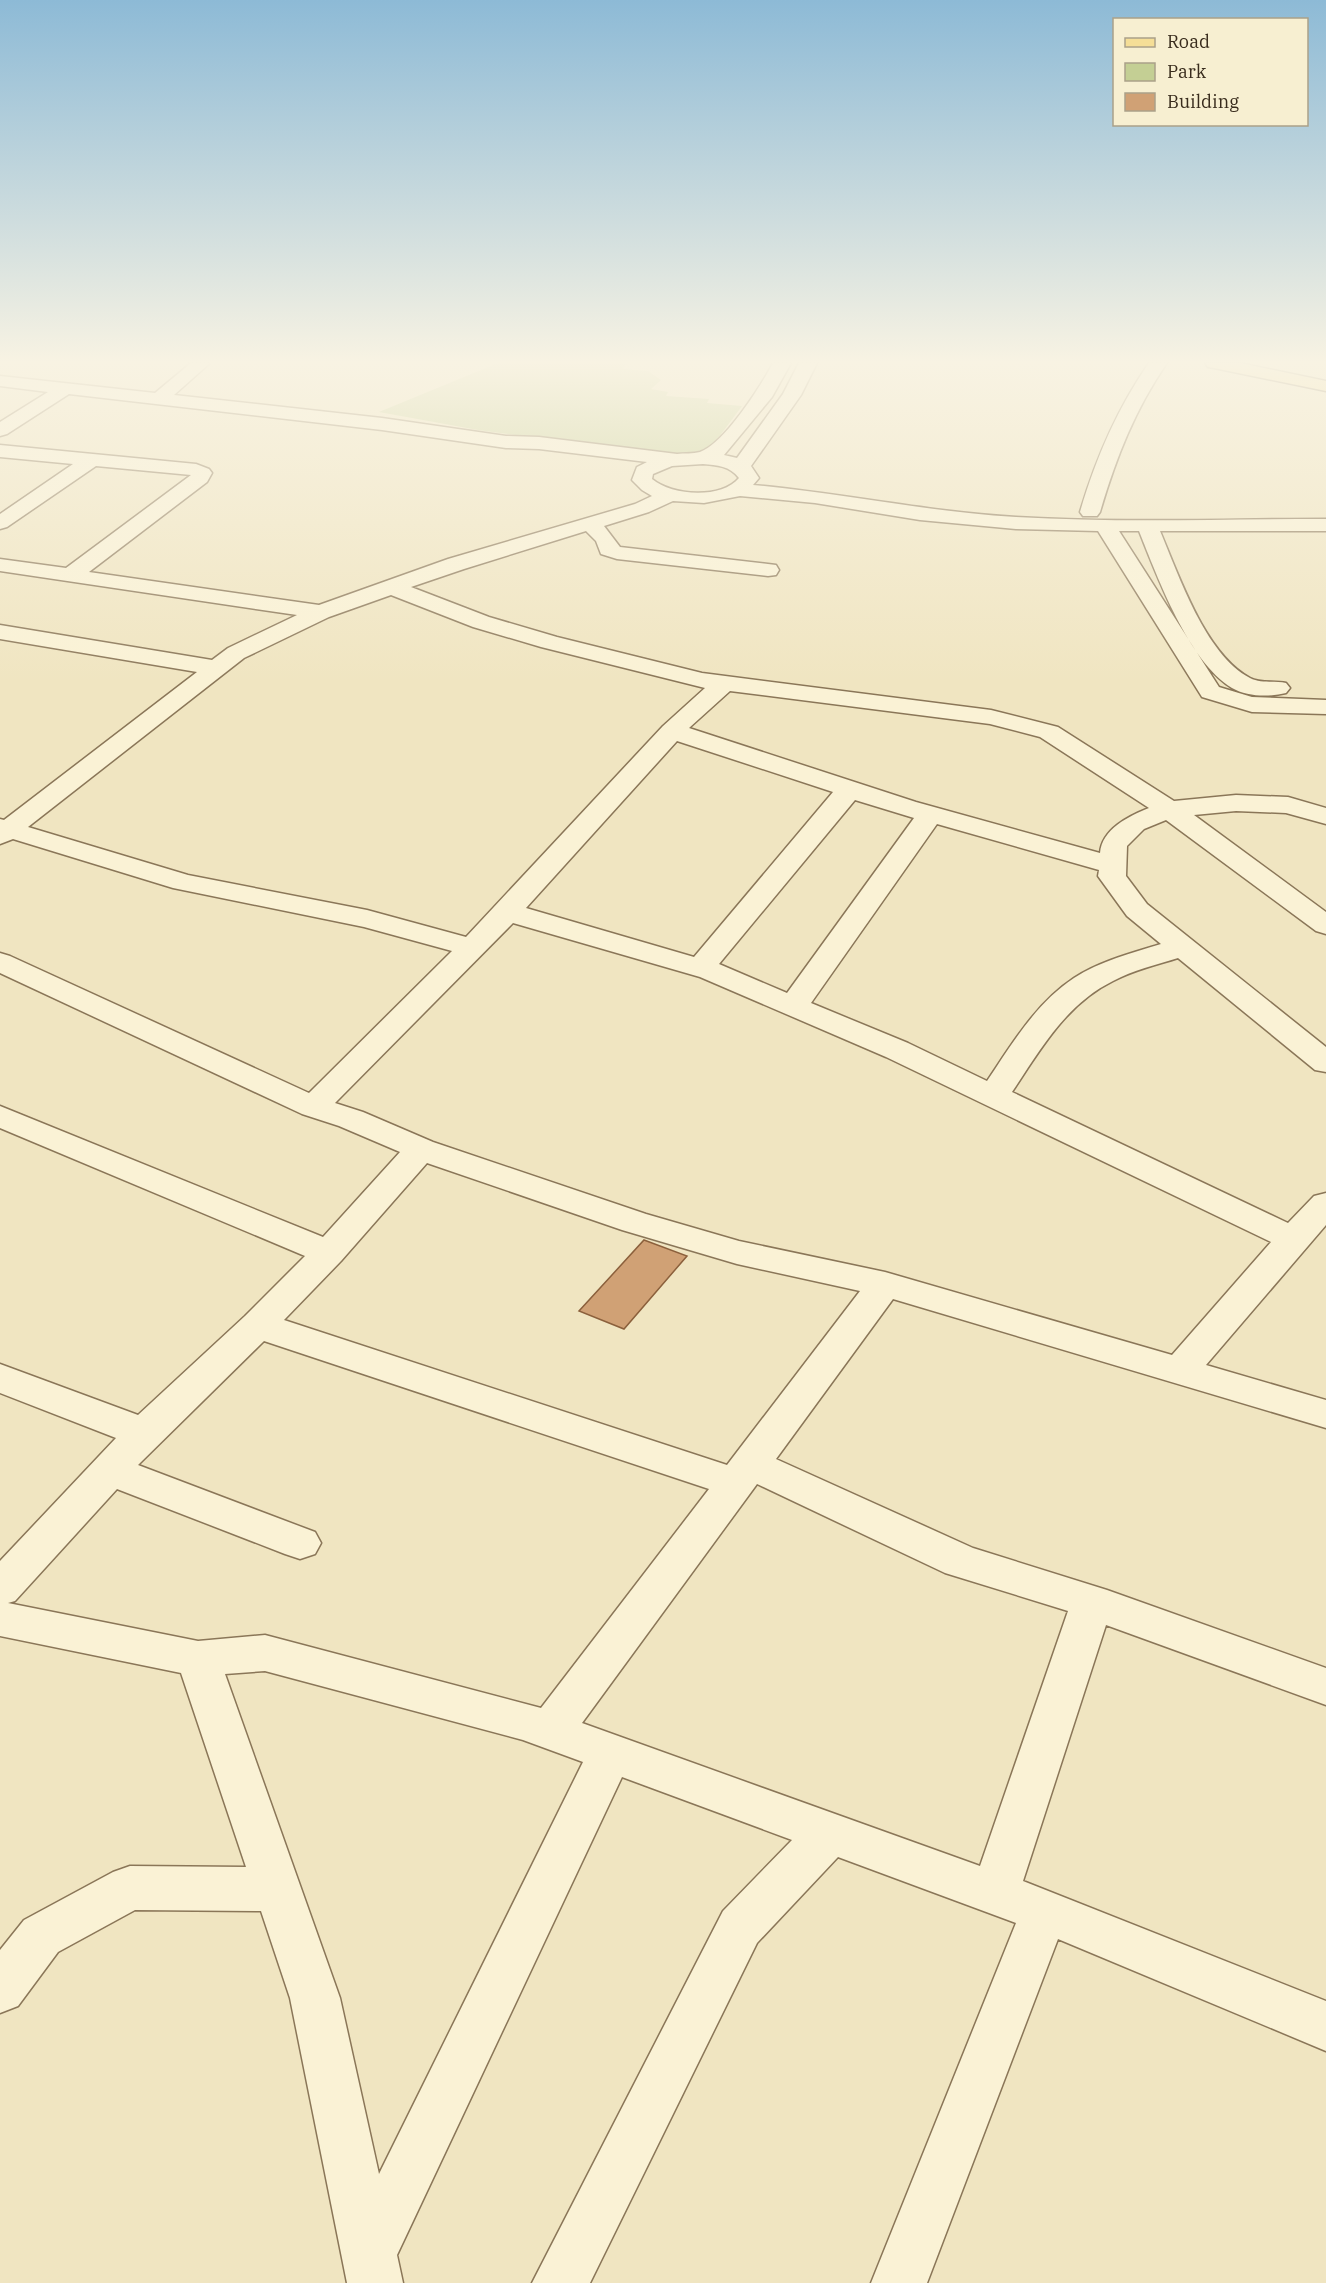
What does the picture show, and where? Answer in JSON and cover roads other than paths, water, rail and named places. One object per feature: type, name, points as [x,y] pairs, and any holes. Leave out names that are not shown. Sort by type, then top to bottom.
[{"type":"street","points":[[0,523],[78,470]]},
{"type":"street","points":[[71,575],[202,475],[192,470]]},
{"type":"street","points":[[635,470],[644,471],[642,480],[651,489],[669,495],[694,498],[718,496],[742,477],[744,470]]},
{"type":"street","points":[[732,470],[742,477],[814,497],[920,514],[1016,523],[1326,514]]},
{"type":"street","points":[[1105,470],[1097,519],[1210,692],[1227,700],[1247,705],[1326,706]]},
{"type":"street","points":[[3,831],[236,653],[321,612],[456,564],[592,525],[642,508],[669,495]]},
{"type":"street","points":[[1097,519],[1147,525],[1326,525]]},
{"type":"street","points":[[592,525],[606,540],[608,550],[617,553],[768,570]]},
{"type":"street","points":[[1147,525],[1201,640],[1221,666],[1239,682],[1250,687],[1326,687]]},
{"type":"street","points":[[0,565],[321,612]]},
{"type":"street","points":[[391,587],[480,622],[549,642],[724,683],[991,717],[1038,727],[1169,809],[1326,925]]},
{"type":"street","points":[[5,639],[215,668]]},
{"type":"street","points":[[313,1107],[507,912],[672,731],[724,683]]},
{"type":"street","points":[[672,731],[931,814],[1113,865]]},
{"type":"street","points":[[700,968],[850,789]]},
{"type":"street","points":[[1326,816],[1287,805],[1236,803],[1169,809],[1135,823],[1114,844],[1112,876],[1137,910],[1326,1063]]},
{"type":"street","points":[[793,1006],[931,814]]},
{"type":"street","points":[[3,831],[183,882],[367,919],[471,947]]},
{"type":"street","points":[[507,912],[700,968],[793,1006],[897,1050],[1293,1239]]},
{"type":"street","points":[[993,1096],[1051,1013],[1074,993],[1101,975],[1181,947]]},
{"type":"street","points":[[0,963],[313,1107],[351,1119],[421,1149],[634,1222],[737,1252],[885,1284],[1326,1414]]},
{"type":"street","points":[[0,1116],[329,1253]]},
{"type":"street","points":[[0,1588],[144,1433],[258,1325],[329,1253],[421,1149]]},
{"type":"street","points":[[1180,1371],[1293,1239],[1326,1204]]},
{"type":"street","points":[[550,1731],[885,1284]]},
{"type":"street","points":[[258,1325],[744,1474],[960,1560],[1092,1602],[1326,1687]]},
{"type":"street","points":[[0,1378],[144,1433]]},
{"type":"street","points":[[110,1470],[300,1543]]},
{"type":"street","points":[[995,1893],[1092,1602]]},
{"type":"street","points":[[0,1619],[198,1659],[265,1653],[526,1722],[1045,1911],[1326,2026]]},
{"type":"street","points":[[198,1659],[315,1998],[372,2268]]},
{"type":"street","points":[[372,2268],[610,1752]]},
{"type":"street","points":[[560,2283],[740,1927],[830,1833]]},
{"type":"street","points":[[0,1989],[41,1936],[130,1888],[278,1889]]},
{"type":"street","points":[[899,2283],[1045,1911]]}]
